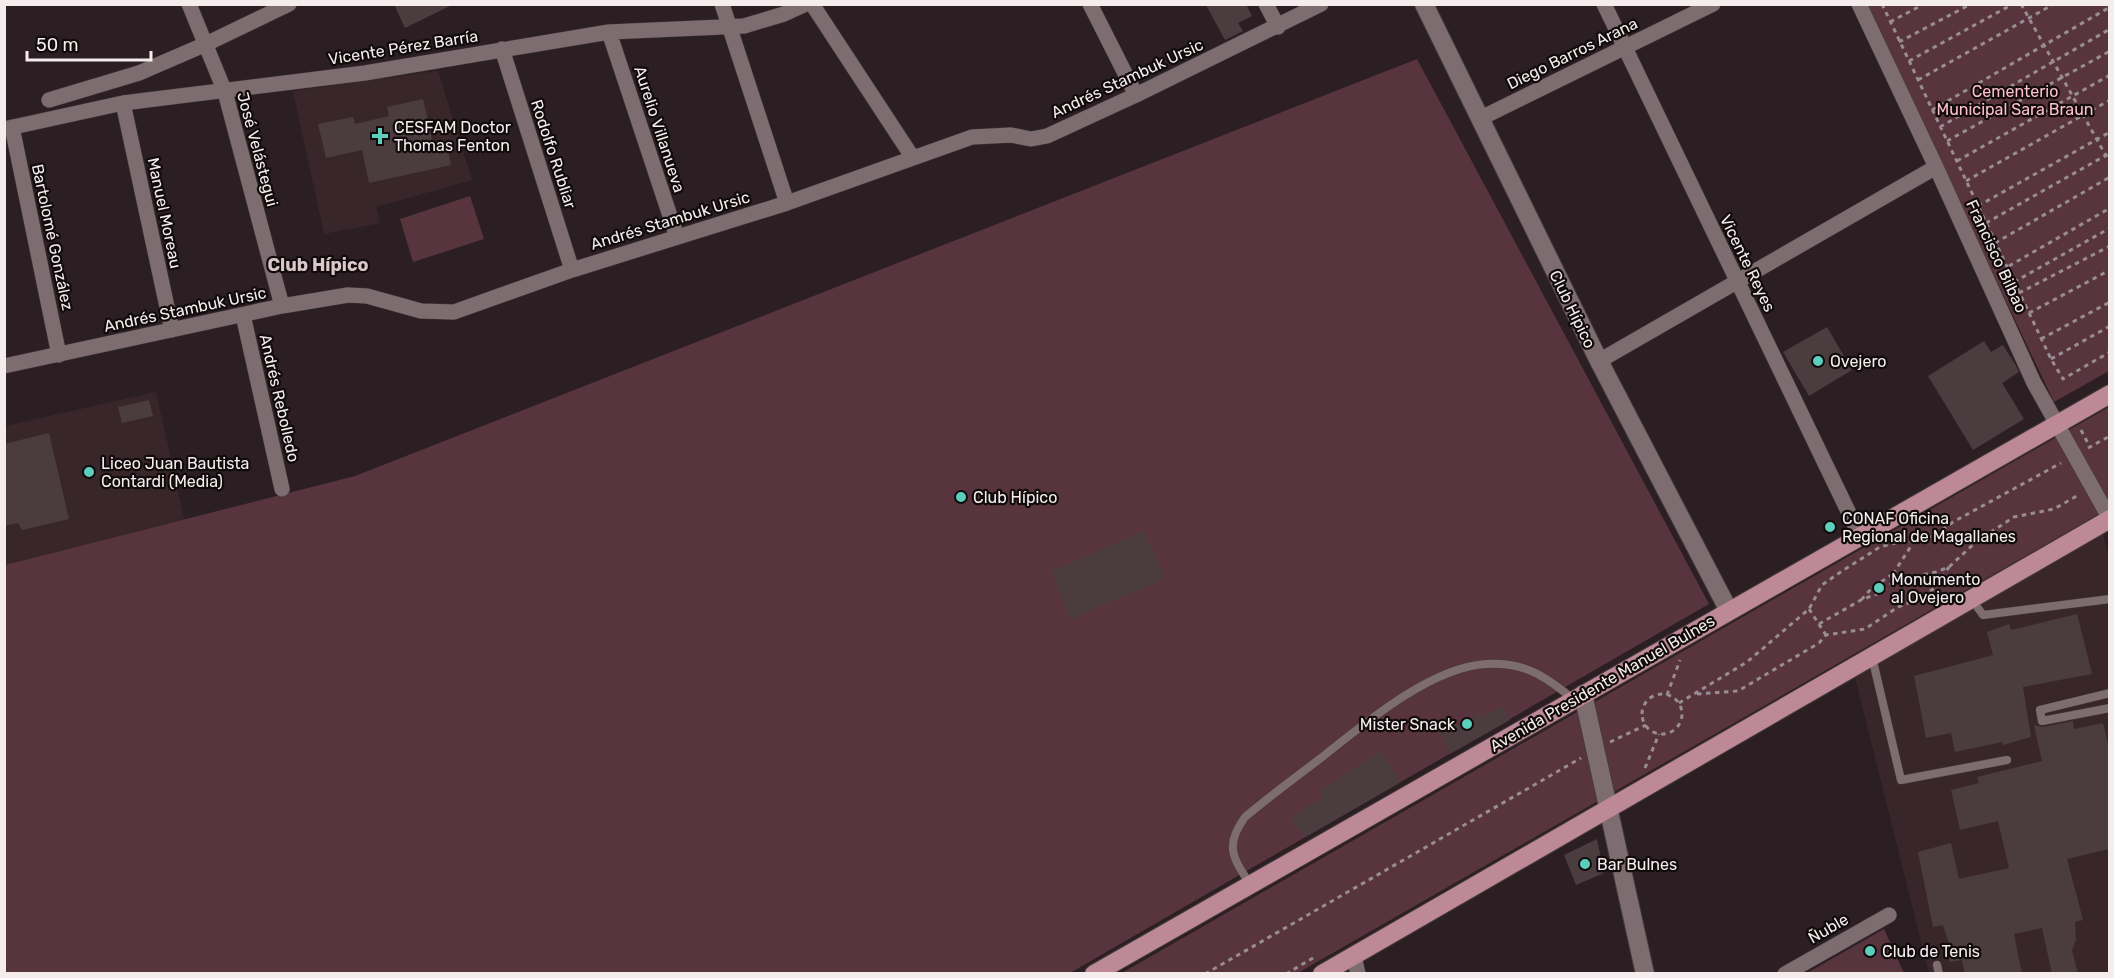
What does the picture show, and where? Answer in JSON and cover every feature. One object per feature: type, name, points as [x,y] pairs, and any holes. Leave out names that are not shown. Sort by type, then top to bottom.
[{"type":"main road","name":"Avenida Presidente Manuel Bulnes","points":[[1094,974],[2109,394]]},
{"type":"main road","points":[[1322,974],[1356,964],[1609,808],[2109,519]]},
{"type":"street","name":"José Velástegui","points":[[189,4],[225,92],[282,306]]},
{"type":"street","points":[[49,100],[140,73],[289,4]]},
{"type":"street","points":[[722,4],[787,203]]},
{"type":"street","name":"Vicente Pérez Barría","points":[[8,128],[123,103],[365,73],[609,32],[739,27],[784,14],[806,4]]},
{"type":"street","points":[[812,4],[913,158]]},
{"type":"street","points":[[1090,4],[1136,95]]},
{"type":"street","points":[[1266,4],[1278,27]]},
{"type":"street","name":"Andrés Stambuk Ursic","points":[[4,366],[282,306],[348,295],[367,296],[420,310],[454,312],[572,270],[787,203],[972,137],[1011,135],[1031,139],[1047,136],[1278,27],[1321,4]]},
{"type":"street","name":"Club Hípico","points":[[1424,4],[1599,361],[1729,610]]},
{"type":"street","name":"Vicente Reyes","points":[[1604,4],[1860,536]]},
{"type":"street","name":"Diego Barros Arana","points":[[1479,119],[1713,4]]},
{"type":"street","name":"Francisco Bilbao","points":[[1859,4],[2034,383],[2109,519]]},
{"type":"street","name":"Aurelio Villanueva","points":[[609,32],[677,237]]},
{"type":"street","name":"Rodolfo Rubliar","points":[[502,49],[572,270]]},
{"type":"street","name":"Manuel Moreau","points":[[123,103],[172,330]]},
{"type":"street","name":"Bartolomé González","points":[[8,128],[58,355]]},
{"type":"street","points":[[1599,361],[1936,167]]},
{"type":"street","name":"Andrés Rebolledo","points":[[243,315],[282,489]]},
{"type":"street","points":[[1579,697],[1596,750],[1645,974]]},
{"type":"street","name":"Ñuble","points":[[1785,974],[1889,915]]},
{"type":"lane","points":[[1972,598],[1983,615],[2109,598]]},
{"type":"lane","points":[[1872,656],[1901,780],[2007,760]]},
{"type":"lane","points":[[1250,884],[1234,859],[1233,851],[1235,835],[1245,817],[1373,717],[1429,682],[1457,669],[1487,664],[1502,665],[1518,667],[1547,678],[1579,697]]},
{"type":"lane","points":[[2109,693],[2040,710],[2042,721],[2109,708]]},
{"type":"path","points":[[1882,4],[2041,339],[2063,379],[2109,352]]},
{"type":"path","points":[[1890,22],[1924,4]]},
{"type":"path","points":[[1899,42],[1971,4]]},
{"type":"path","points":[[1909,61],[2013,4]]},
{"type":"path","points":[[2021,4],[2107,154],[2109,163]]},
{"type":"path","points":[[1918,80],[2054,4]]},
{"type":"path","points":[[1932,110],[2109,7]]},
{"type":"path","points":[[1940,127],[2109,28]]},
{"type":"path","points":[[1947,141],[2109,51]]},
{"type":"path","points":[[1956,161],[2109,75]]},
{"type":"path","points":[[1966,180],[2109,100]]},
{"type":"path","points":[[1978,206],[2109,132]]},
{"type":"path","points":[[1986,223],[2107,154]]},
{"type":"path","points":[[1995,243],[2109,177]]},
{"type":"path","points":[[2009,266],[2109,208]]},
{"type":"path","points":[[2014,282],[2109,228]]},
{"type":"path","points":[[2019,293],[2109,246]]},
{"type":"path","points":[[2029,313],[2109,270]]},
{"type":"path","points":[[2041,339],[2109,302]]},
{"type":"path","points":[[2051,359],[2109,326]]},
{"type":"path","points":[[1679,703],[1747,663],[1809,609],[1822,585],[1842,571],[1880,548],[1907,540],[1914,542],[1935,535],[1953,522],[2109,436]]},
{"type":"path","points":[[1694,694],[1738,691],[1819,643],[1826,635],[1865,630],[1898,607],[1919,599],[1933,589],[1949,567],[1977,541],[2014,518],[2054,509],[2092,486]]},
{"type":"path","points":[[1861,600],[1872,588],[1893,574],[1914,542]]},
{"type":"path","points":[[1819,624],[1861,600],[1877,594],[1898,580],[1949,567]]},
{"type":"path","points":[[1893,574],[1898,580]]},
{"type":"path","points":[[1809,609],[1826,635]]},
{"type":"path","points":[[1667,694],[1681,657],[1684,636]]},
{"type":"path","points":[[1667,694],[1679,703],[1682,714],[1678,727],[1673,732],[1659,734],[1646,725],[1642,716],[1645,704],[1654,696],[1667,694]]},
{"type":"path","points":[[1205,974],[1596,750],[1646,725]]},
{"type":"path","points":[[1646,787],[1644,771],[1659,734]]},
{"type":"shaded area","name":"CESFAM Doctor Thomas Fenton","points":[[438,71],[472,180],[376,207],[380,223],[324,234],[293,91]]},
{"type":"shaded area","name":"Liceo Juan Bautista Contardi (Media)","points":[[156,392],[184,519],[5,565],[5,426]]},
{"type":"shaded area","points":[[2103,534],[2110,561],[2109,973],[1929,973],[1855,677]]},
{"type":"green space","name":"Cementerio Municipal Sara Braun","points":[[1865,5],[2109,5],[2109,371],[2054,402]]},
{"type":"green space","name":"Club Hípico","points":[[1417,59],[1709,604],[1070,973],[5,974],[5,565],[355,476]]},
{"type":"green space","points":[[470,196],[484,239],[413,262],[400,219]]},
{"type":"green space","points":[[2109,407],[2109,508],[1298,973],[1120,974]]},
{"type":"green space","name":"Club de Tenis","points":[[1884,929],[1904,973],[1807,973]]},
{"type":"building","points":[[394,4],[454,4],[405,28]]},
{"type":"building","points":[[1246,4],[1252,16],[1238,23],[1243,31],[1225,40],[1206,5]]},
{"type":"building","points":[[423,99],[434,148],[447,145],[451,165],[369,183],[362,150],[326,158],[318,124],[353,117],[355,124],[389,116],[387,107]]},
{"type":"building","name":"Ovejero","points":[[1827,327],[1852,370],[1809,396],[1783,352]]},
{"type":"building","points":[[1984,341],[1991,352],[2003,345],[2015,364],[2019,372],[2002,383],[2024,419],[1973,450],[1928,376]]},
{"type":"building","points":[[149,400],[153,416],[122,423],[118,407]]},
{"type":"building","points":[[49,433],[69,519],[22,530],[18,523],[4,526],[4,444]]},
{"type":"building","points":[[1144,531],[1165,579],[1071,619],[1051,571]]},
{"type":"building","points":[[2077,614],[2092,674],[2023,687],[2031,737],[2003,745],[2002,742],[1955,752],[1951,733],[1926,738],[1914,676],[1993,655],[1987,632],[2009,624],[2011,630]]},
{"type":"building","points":[[1502,706],[1510,720],[1450,754],[1440,734],[1480,713],[1482,717]]},
{"type":"building","points":[[2073,721],[2074,729],[2103,723],[2109,748],[2109,849],[2067,859],[2083,920],[2075,922],[2076,940],[2072,950],[2078,974],[2052,974],[2042,928],[2014,934],[2022,974],[1965,974],[1962,960],[1950,962],[1947,951],[1951,950],[1943,925],[1933,927],[1918,852],[1951,843],[1959,879],[2009,868],[1998,821],[1960,830],[1951,790],[1979,783],[1977,777],[2042,761],[2034,725],[2043,727]]},
{"type":"building","points":[[1381,751],[1401,782],[1304,838],[1291,818],[1323,797],[1319,791]]},
{"type":"building","name":"Bar Bulnes","points":[[1597,839],[1604,873],[1576,885],[1564,855]]},
{"type":"place","name":"CESFAM Doctor Thomas Fenton","points":[[380,136]]},
{"type":"place","name":"Ovejero","points":[[1818,361]]},
{"type":"place","name":"Liceo Juan Bautista Contardi (Media)","points":[[89,472]]},
{"type":"place","name":"Club Hípico","points":[[961,497]]},
{"type":"place","name":"CONAF Oficina Regional de Magallanes","points":[[1830,527]]},
{"type":"place","name":"Monumento al Ovejero","points":[[1879,588]]},
{"type":"place","name":"Mister Snack","points":[[1467,724]]},
{"type":"place","name":"Bar Bulnes","points":[[1585,864]]},
{"type":"place","name":"Club de Tenis","points":[[1870,951]]},
{"type":"district","name":"Club Hípico","points":[[318,265]]}]
